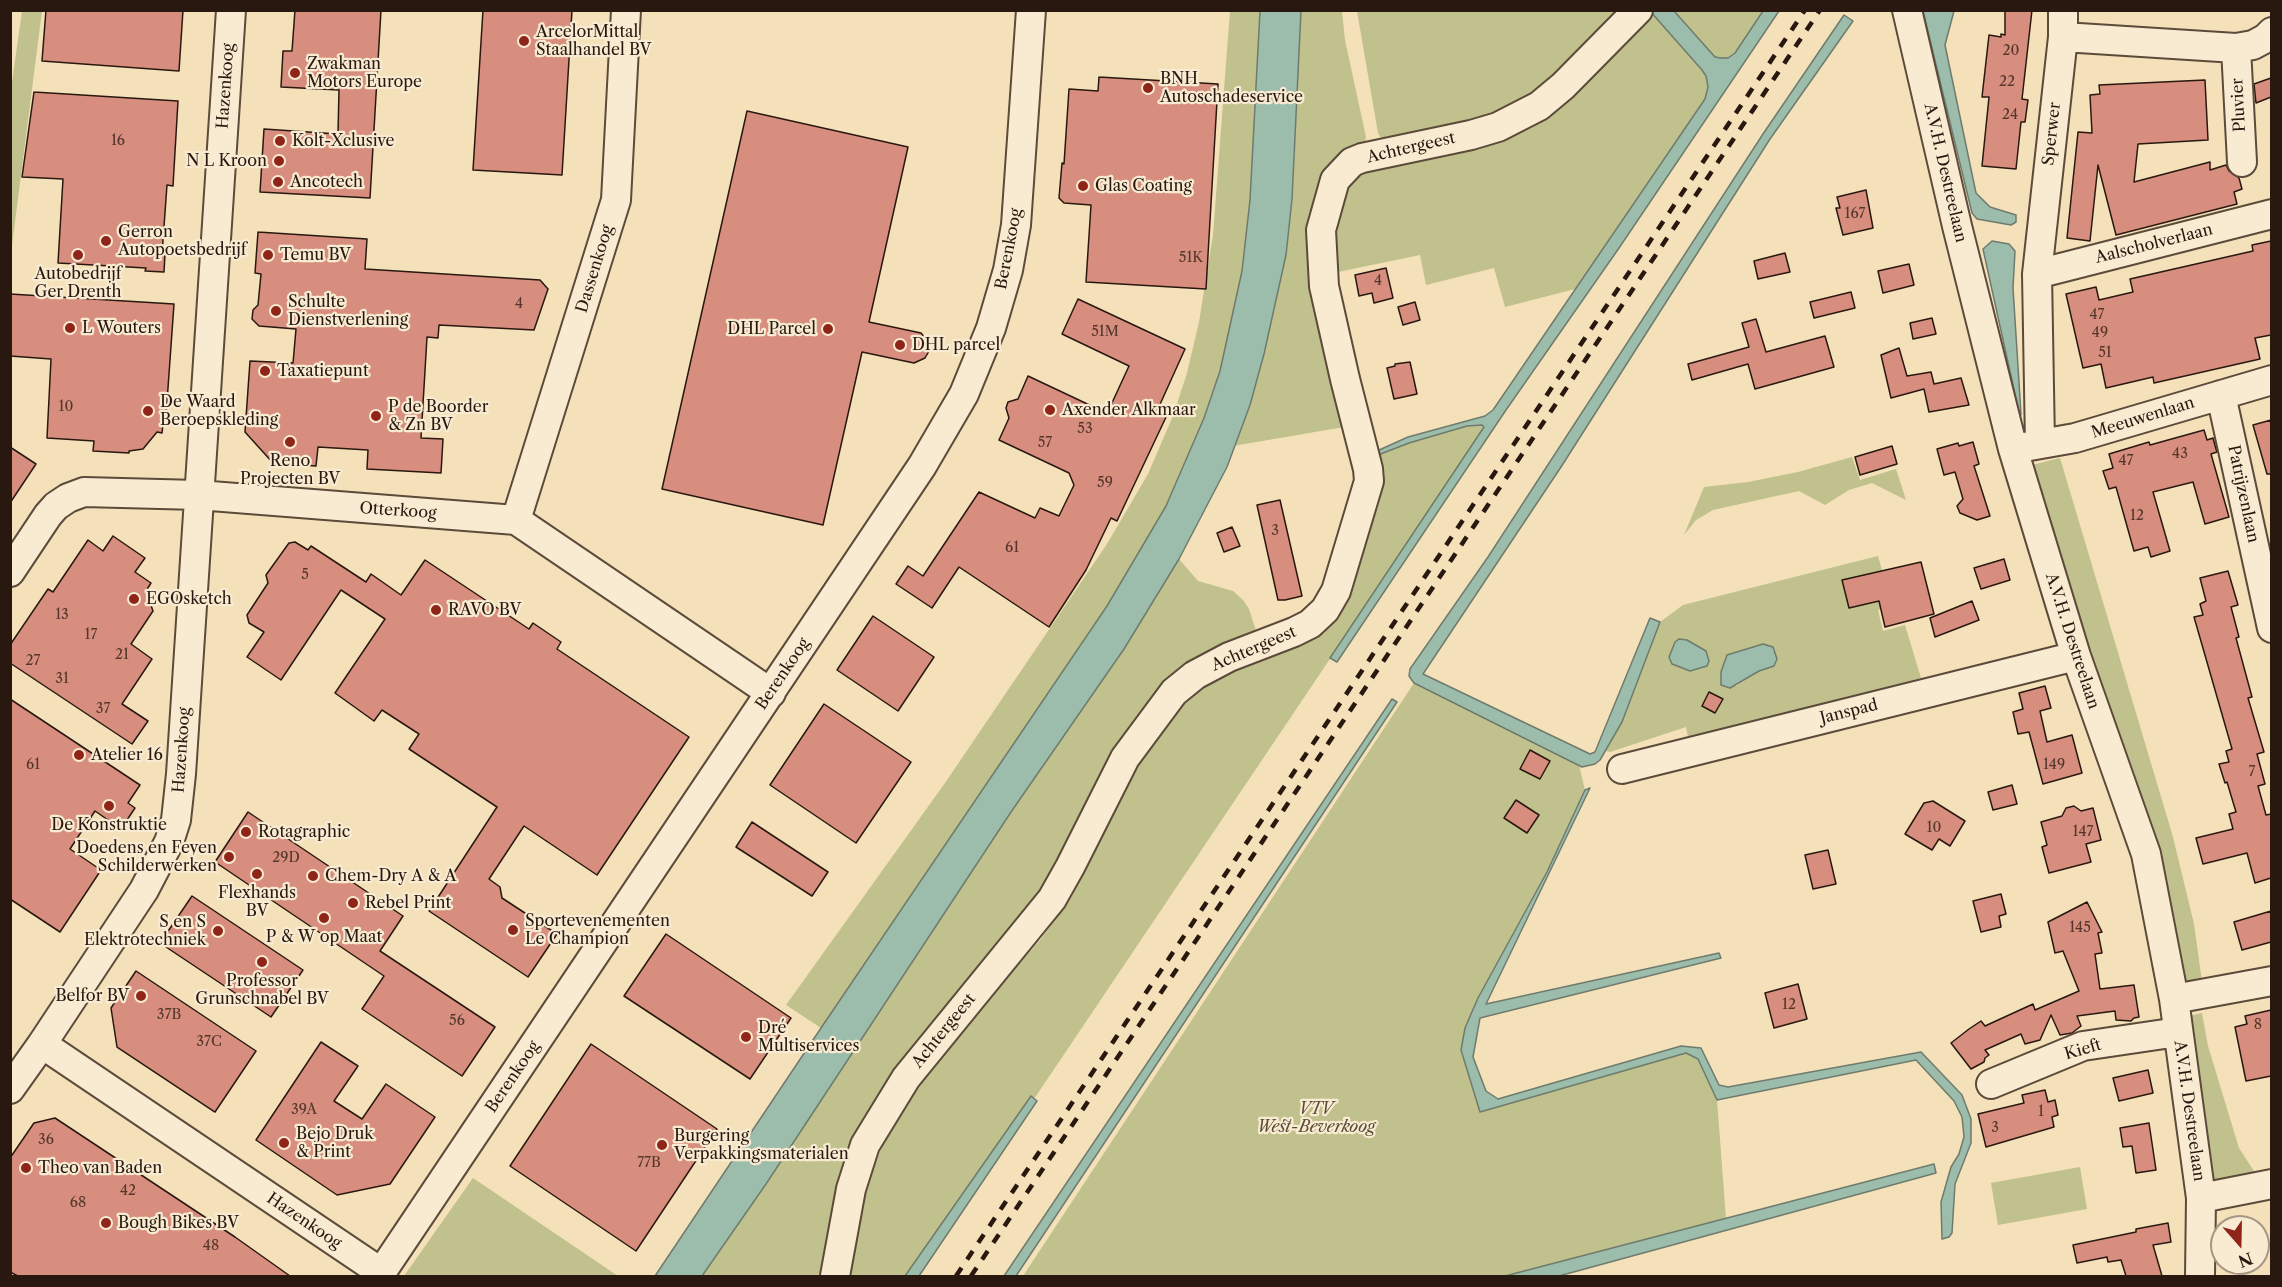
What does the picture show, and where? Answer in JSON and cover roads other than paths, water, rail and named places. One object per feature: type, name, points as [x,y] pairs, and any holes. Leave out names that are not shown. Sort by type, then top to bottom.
[{"type":"street","name":"Hazenkoog","points":[[231,10],[181,774],[176,820],[169,842],[144,890],[42,1044],[380,1275]]},
{"type":"street","name":"Dassenkoog","points":[[516,520],[616,200],[626,10]]},
{"type":"street","name":"Berenkoog","points":[[380,1275],[922,466],[959,402],[979,360],[1008,270],[1016,225],[1031,10]]},
{"type":"street","name":"A.V.H. Destreelaan","points":[[1907,10],[1957,226],[2013,449],[2076,656],[2146,854],[2174,999],[2201,1198],[2200,1276]]},
{"type":"street","name":"Achtergeest","points":[[835,1276],[851,1189],[865,1145],[906,1078],[1052,899],[1125,758],[1174,692],[1195,675],[1229,657],[1310,624],[1324,610],[1336,591],[1369,481],[1324,286],[1322,230],[1335,180],[1352,162],[1362,158],[1498,127],[1539,106],[1563,86],[1636,12]]},
{"type":"street","name":"Sperwer","points":[[2040,444],[2037,274],[2063,24],[2236,48],[2253,45],[2266,38],[2271,32]]},
{"type":"street","name":"Pluvier","points":[[2236,48],[2242,162]]},
{"type":"street","name":"Aalscholverlaan","points":[[2037,274],[2271,214]]},
{"type":"street","name":"Meeuwenlaan","points":[[2013,449],[2075,438],[2271,380]]},
{"type":"street","name":"Patrijzenlaan","points":[[2221,395],[2271,628]]},
{"type":"street","name":"Otterkoog","points":[[10,572],[48,515],[68,498],[84,492],[198,495],[516,520],[771,693]]},
{"type":"street","name":"Janspad","points":[[1622,769],[2076,656]]},
{"type":"street","points":[[2174,999],[2271,981]]},
{"type":"street","name":"Kieft","points":[[1991,1084],[2084,1046],[2178,1032]]},
{"type":"street","points":[[10,1089],[42,1044]]},
{"type":"street","points":[[2201,1198],[2271,1184]]},
{"type":"railway","points":[[956,1276],[1805,10]]},
{"type":"railway","points":[[971,1276],[1820,10]]},
{"type":"place","name":"ArcelorMittal Staalhandel BV","points":[[524,41]]},
{"type":"place","name":"Zwakman Motors Europe","points":[[295,73]]},
{"type":"place","name":"BNH Autoschadeservice","points":[[1148,88]]},
{"type":"place","name":"Kolt-Xclusive","points":[[280,141]]},
{"type":"place","name":"N L Kroon","points":[[279,161]]},
{"type":"place","name":"Ancotech","points":[[278,182]]},
{"type":"place","name":"Glas Coating","points":[[1083,186]]},
{"type":"place","name":"Gerron Autopoetsbedrijf","points":[[106,241]]},
{"type":"place","name":"Autobedrijf Ger Drenth","points":[[78,255]]},
{"type":"place","name":"Temu BV","points":[[268,255]]},
{"type":"place","name":"Schulte Dienstverlening","points":[[276,311]]},
{"type":"place","name":"L Wouters","points":[[70,328]]},
{"type":"place","name":"DHL Parcel","points":[[828,329]]},
{"type":"place","name":"DHL parcel","points":[[900,345]]},
{"type":"place","name":"Taxatiepunt","points":[[265,371]]},
{"type":"place","name":"Axender Alkmaar","points":[[1050,410]]},
{"type":"place","name":"De Waard Beroepskleding","points":[[148,411]]},
{"type":"place","name":"P de Boorder & Zn BV","points":[[376,416]]},
{"type":"place","name":"Reno Projecten BV","points":[[290,442]]},
{"type":"place","name":"EGOsketch","points":[[134,599]]},
{"type":"place","name":"RAVO BV","points":[[436,610]]},
{"type":"place","name":"Atelier 16","points":[[79,755]]},
{"type":"place","name":"De Konstruktie","points":[[109,806]]},
{"type":"place","name":"Rotagraphic","points":[[246,832]]},
{"type":"place","name":"Doedens en Feyen Schilderwerken","points":[[229,857]]},
{"type":"place","name":"Flexhands BV","points":[[257,874]]},
{"type":"place","name":"Chem-Dry A & A","points":[[313,876]]},
{"type":"place","name":"Rebel Print","points":[[353,903]]},
{"type":"place","name":"P & W op Maat","points":[[324,918]]},
{"type":"place","name":"Sportevenementen Le Champion","points":[[513,930]]},
{"type":"place","name":"S en S Elektrotechniek","points":[[218,931]]},
{"type":"place","name":"Professor Grunschnabel BV","points":[[262,962]]},
{"type":"place","name":"Belfor BV","points":[[141,996]]},
{"type":"place","name":"Dré Multiservices","points":[[746,1037]]},
{"type":"place","name":"Bejo Druk & Print","points":[[284,1143]]},
{"type":"place","name":"Burgering Verpakkingsmaterialen","points":[[662,1145]]},
{"type":"place","name":"Theo van Baden","points":[[26,1168]]},
{"type":"place","name":"Bough Bikes BV","points":[[106,1223]]},
{"type":"park label","name":"VTV West-Beverkoog","points":[[1316,1118]]}]
